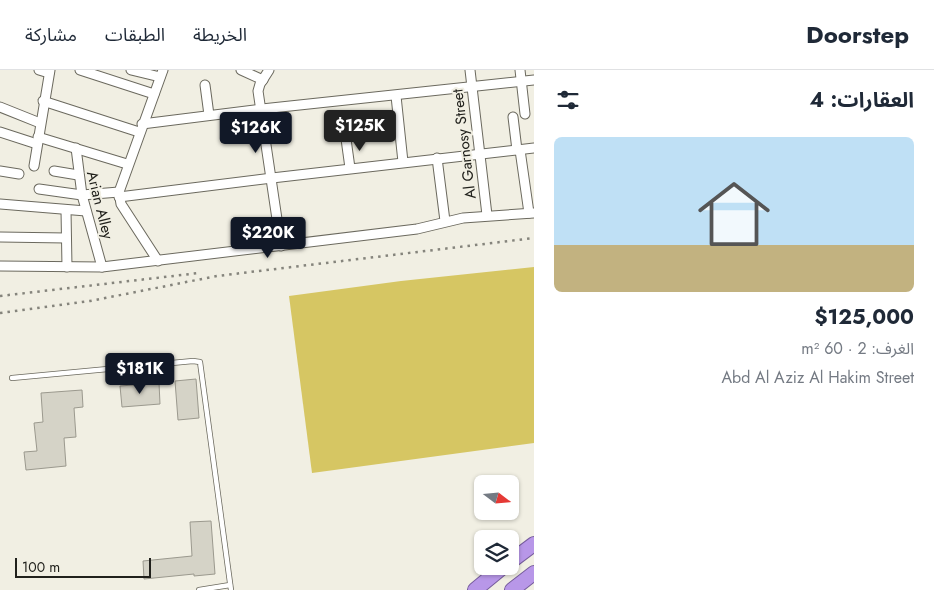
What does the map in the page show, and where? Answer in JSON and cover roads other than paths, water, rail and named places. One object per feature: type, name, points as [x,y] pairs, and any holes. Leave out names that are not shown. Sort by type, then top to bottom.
[{"type":"highway","points":[[519,555],[534,544]]},
{"type":"highway","points":[[512,590],[534,573]]},
{"type":"highway","points":[[475,590],[493,575]]},
{"type":"street","points":[[34,166],[49,72],[38,70]]},
{"type":"street","points":[[80,70],[154,94]]},
{"type":"street","points":[[131,70],[161,74],[119,194],[158,261]]},
{"type":"street","points":[[241,70],[263,80]]},
{"type":"street","points":[[270,70],[258,91],[281,246]]},
{"type":"street","name":"Al Garnosy Street","points":[[470,70],[487,215]]},
{"type":"street","points":[[520,70],[525,114]]},
{"type":"street","points":[[43,101],[141,128],[262,109],[534,80]]},
{"type":"street","points":[[205,85],[209,116]]},
{"type":"street","points":[[396,96],[403,162]]},
{"type":"street","points":[[0,107],[40,123]]},
{"type":"street","points":[[0,266],[102,267],[417,229],[445,221],[487,215],[532,213],[518,150],[513,117]]},
{"type":"street","points":[[0,132],[76,148],[128,164]]},
{"type":"street","points":[[346,139],[350,168]]},
{"type":"street","name":"Arian Alley","points":[[76,148],[82,195],[102,267]]},
{"type":"street","points":[[39,189],[82,195],[119,194],[534,148]]},
{"type":"street","points":[[437,158],[445,221]]},
{"type":"street","points":[[0,171],[19,174]]},
{"type":"street","points":[[54,171],[78,175]]},
{"type":"street","points":[[0,204],[86,211]]},
{"type":"street","points":[[66,210],[67,267]]},
{"type":"street","points":[[0,237],[66,238]]},
{"type":"lane","points":[[12,378],[193,361],[200,362],[230,588],[199,590]]},
{"type":"railway","points":[[0,313],[90,301],[217,276],[534,238]]},
{"type":"railway","points":[[0,296],[199,273]]}]
